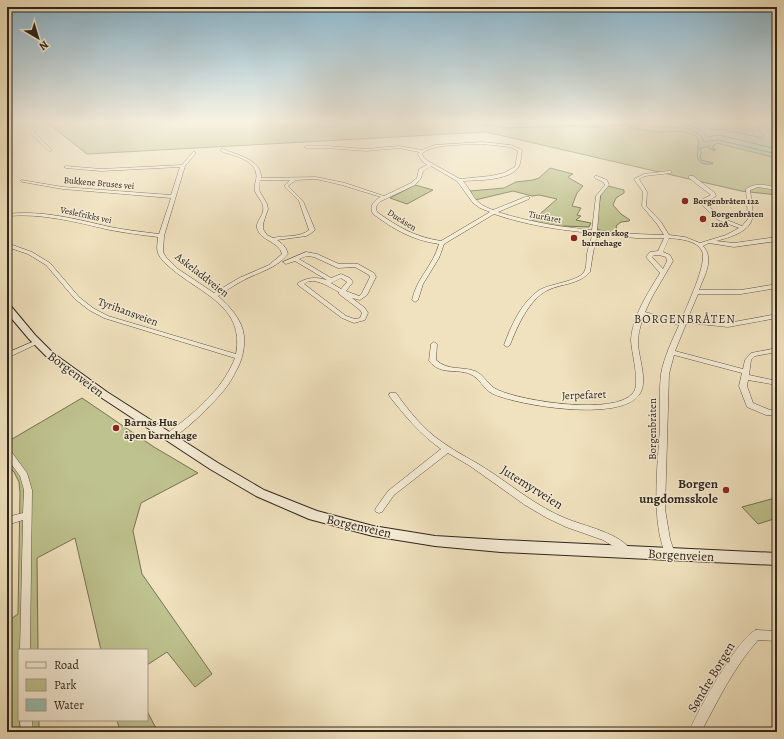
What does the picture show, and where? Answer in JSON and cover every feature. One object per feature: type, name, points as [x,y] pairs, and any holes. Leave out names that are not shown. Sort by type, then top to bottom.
[{"type":"street","name":"Askeladdveien","points":[[168,437],[210,402],[232,373],[239,357],[241,335],[235,318],[214,296],[162,257],[160,252],[161,236],[184,166],[192,155]]},
{"type":"street","points":[[214,296],[239,280],[281,261],[285,254],[283,247],[260,231],[259,225],[266,210],[265,204],[257,190],[259,180],[258,173],[252,162],[236,155]]},
{"type":"street","points":[[421,155],[422,159],[430,165]]},
{"type":"street","points":[[459,180],[498,176],[511,172],[517,167],[519,155]]},
{"type":"street","name":"Dueåsen","points":[[430,165],[421,170],[419,178],[413,184],[384,197],[374,204],[373,210],[402,232],[413,238],[442,244]]},
{"type":"street","name":"Tiurfaret","points":[[430,165],[459,180],[464,185],[473,201],[494,212],[543,226],[649,237],[667,236]]},
{"type":"street","points":[[66,167],[91,170],[184,166]]},
{"type":"street","points":[[669,172],[644,175],[636,179],[646,192],[644,206],[659,223],[667,236],[685,239],[700,245],[728,236],[743,228],[750,219],[748,190],[752,187],[760,185],[777,189]]},
{"type":"street","points":[[507,345],[512,330],[521,315],[541,292],[573,281],[585,275],[588,271],[590,253],[595,235],[594,232],[598,196],[607,185],[605,181],[597,177]]},
{"type":"street","points":[[691,177],[714,195],[703,201],[705,205],[720,219],[743,228]]},
{"type":"street","name":"Dueåsen","points":[[259,180],[307,178],[323,179],[384,197]]},
{"type":"street","points":[[272,240],[305,235],[312,230],[301,201],[286,186],[294,179]]},
{"type":"street","name":"Bukkene Bruses vei","points":[[23,181],[70,189],[174,197]]},
{"type":"street","name":"Tiurfaret","points":[[494,212],[527,198]]},
{"type":"street","points":[[415,300],[419,284],[440,253],[442,244],[494,212]]},
{"type":"street","name":"Veslefrikks vei","points":[[7,215],[20,214],[53,216],[102,227],[161,236]]},
{"type":"street","points":[[663,273],[649,257],[652,253],[660,253],[667,236]]},
{"type":"street","points":[[709,242],[734,245],[777,239]]},
{"type":"street","name":"Tyrihansveien","points":[[7,245],[30,253],[48,264],[77,298],[90,309],[106,317],[239,357]]},
{"type":"street","name":"Borgenbråten","points":[[670,554],[665,538],[661,510],[664,453],[665,374],[671,352],[705,268],[707,255],[705,250],[700,245]]},
{"type":"street","name":"Jerpefaret","points":[[434,344],[432,361],[437,366],[448,371],[473,372],[482,379],[490,389],[502,395],[549,406],[566,408],[604,406],[618,404],[631,399],[636,395],[639,380],[635,337],[642,313],[670,262],[668,256],[660,253]]},
{"type":"street","points":[[286,262],[306,254],[315,255],[338,266],[356,265],[372,274],[366,294],[363,297],[356,298],[341,293]]},
{"type":"street","points":[[296,259],[328,282],[341,293],[363,309],[365,313],[363,319],[354,321],[344,317],[300,284],[306,280],[314,278],[328,282],[341,276],[348,279],[350,282],[341,293]]},
{"type":"street","points":[[696,292],[741,292],[777,286]]},
{"type":"street","name":"Borgenveien","points":[[7,308],[37,342],[74,374],[168,437],[260,493],[314,515],[373,531],[435,541],[777,560]]},
{"type":"street","points":[[642,313],[678,323],[684,321],[738,324],[777,316]]},
{"type":"street","points":[[7,356],[37,342]]},
{"type":"street","points":[[777,350],[753,354],[748,360],[743,386],[750,405],[769,413],[777,413]]},
{"type":"street","points":[[671,352],[777,383]]},
{"type":"street","name":"Jutemyrveien","points":[[393,395],[414,423],[434,440],[476,466],[519,498],[563,522],[615,541],[623,546],[628,552]]},
{"type":"street","points":[[379,510],[391,493],[447,449]]},
{"type":"street","points":[[7,452],[19,466],[27,482],[28,515],[25,649]]},
{"type":"street","points":[[7,521],[28,515]]},
{"type":"street","name":"Søndre Borgen","points":[[695,732],[733,662],[748,642],[756,635],[777,636]]},
{"type":"street","points":[[26,721],[27,732]]},
{"type":"green space","points":[[588,155],[698,155],[699,160],[706,163],[713,163],[701,160],[700,155],[767,155],[777,158],[777,195],[741,191]]},
{"type":"green space","points":[[550,168],[573,174],[569,176],[569,178],[583,186],[577,193],[572,206],[581,208],[577,215],[581,216],[576,220],[591,223],[589,227],[563,226],[562,228],[531,222],[557,199],[539,195],[532,196],[513,191],[475,200],[470,191],[504,188],[516,182],[533,180],[539,178]]},
{"type":"green space","points":[[415,185],[433,190],[407,204],[390,198]]},
{"type":"green space","points":[[608,186],[624,190],[624,193],[616,198],[613,205],[621,214],[630,220],[621,222],[616,226],[618,233],[595,228],[601,194]]},
{"type":"green space","points":[[82,398],[154,447],[198,473],[141,503],[133,531],[142,574],[212,674],[195,687],[167,652],[148,664],[148,649],[101,649],[75,538],[37,558],[38,649],[18,649],[18,721],[39,721],[39,732],[7,732],[7,622],[18,614],[20,493],[19,482],[14,472],[7,465],[7,442]]},
{"type":"green space","points":[[775,498],[777,500],[777,518],[758,524],[742,507]]},
{"type":"green space","points":[[148,713],[158,732],[120,732],[117,721],[148,721]]},
{"type":"water","points":[[697,155],[700,155],[701,160],[713,164],[702,163]]},
{"type":"water","points":[[767,155],[777,155],[777,158]]},
{"type":"place","name":"Borgenbråten 122","points":[[685,201]]},
{"type":"place","name":"Borgenbråten 120A","points":[[703,219]]},
{"type":"place","name":"Borgen skog barnehage","points":[[574,238]]},
{"type":"place","name":"Barnas Hus åpen barnehage","points":[[116,428]]},
{"type":"place","name":"Borgen ungdomsskole","points":[[726,490]]},
{"type":"district","name":"BORGENBRÅTEN","points":[[685,319]]}]
